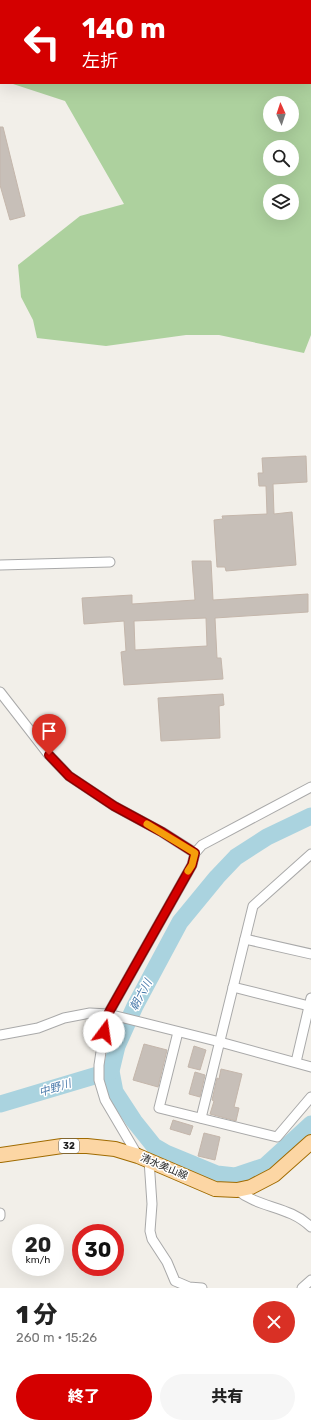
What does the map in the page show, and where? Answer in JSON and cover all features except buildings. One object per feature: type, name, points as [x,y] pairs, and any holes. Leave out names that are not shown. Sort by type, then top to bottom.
[{"type":"main road","name":"清水美山線","points":[[0,1155],[62,1146],[87,1146],[116,1149],[144,1158],[215,1189],[237,1190],[251,1187],[274,1176],[311,1142]]},
{"type":"street","points":[[0,565],[110,562]]},
{"type":"street","points":[[0,692],[49,755],[69,776],[114,806],[162,832],[195,853]]},
{"type":"street","points":[[202,1288],[189,1287],[174,1281],[167,1262],[152,1239],[150,1231],[152,1204],[144,1158],[105,1100],[99,1080],[99,1065],[112,1015],[192,865],[195,853],[202,845],[311,787]]},
{"type":"street","points":[[201,1118],[253,906],[311,854]]},
{"type":"street","points":[[245,939],[311,954]]},
{"type":"street","points":[[233,987],[310,1002],[296,1062]]},
{"type":"street","points":[[0,1035],[38,1028],[64,1018],[90,1013],[112,1015],[311,1067]]},
{"type":"street","points":[[178,1032],[159,1108],[277,1137],[311,1097]]},
{"type":"street","points":[[237,1190],[248,1199],[293,1214],[302,1219],[311,1227]]},
{"type":"street","points":[[302,1288],[311,1280]]},
{"type":"green space","points":[[13,84],[311,84],[311,335],[304,353],[219,335],[186,335],[106,346],[37,338],[33,320],[21,297],[18,265],[80,216],[124,204],[65,101]]},
{"type":"waterway","name":"朝六川","points":[[311,816],[267,837],[236,857],[217,877],[180,922],[135,1006],[117,1046],[111,1071],[115,1092],[134,1121],[154,1146],[166,1153],[217,1174],[235,1176],[265,1166],[311,1124]]},
{"type":"waterway","name":"中野川","points":[[0,1104],[111,1071]]},
{"type":"slow traffic","points":[[147,824],[195,853],[192,865],[188,871]]},
{"type":"route","points":[[49,755],[69,776],[114,806],[162,832],[195,853],[192,865],[108,1014],[104,1032]]}]
